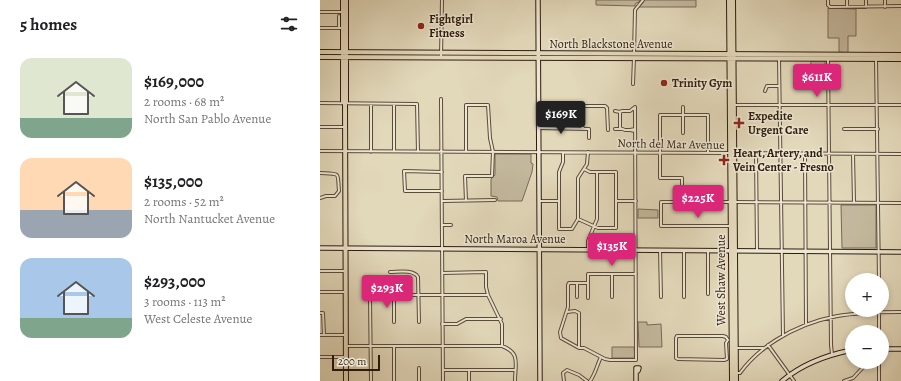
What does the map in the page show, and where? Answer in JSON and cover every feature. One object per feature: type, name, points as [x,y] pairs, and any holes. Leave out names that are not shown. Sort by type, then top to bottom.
[{"type":"main road","points":[[342,0],[344,12],[343,79],[345,103]]},
{"type":"main road","points":[[346,0],[341,28],[346,95],[346,381]]},
{"type":"main road","points":[[538,0],[540,381]]},
{"type":"main road","points":[[731,0],[733,9],[731,56]]},
{"type":"main road","points":[[731,0],[731,56]]},
{"type":"main road","name":"North Blackstone Avenue","points":[[320,52],[364,57],[404,53],[441,55]]},
{"type":"main road","points":[[580,58],[584,56],[596,56],[599,54]]},
{"type":"main road","name":"North Blackstone Avenue","points":[[538,56],[599,54],[634,56]]},
{"type":"main road","name":"North Blackstone Avenue","points":[[320,56],[441,55],[580,58],[634,56],[901,56]]},
{"type":"main road","name":"North Blackstone Avenue","points":[[731,56],[759,58],[793,55],[828,57]]},
{"type":"main road","name":"West Shaw Avenue","points":[[731,56],[732,226],[736,381]]},
{"type":"main road","name":"North Blackstone Avenue","points":[[876,57],[901,59]]},
{"type":"main road","points":[[343,79],[345,81],[346,95]]},
{"type":"main road","name":"North Maroa Avenue","points":[[320,248],[901,252]]},
{"type":"main road","name":"West Shaw Avenue","points":[[732,381],[734,348]]},
{"type":"main road","points":[[889,349],[901,349]]},
{"type":"main road","points":[[782,381],[810,364],[832,354],[845,351]]},
{"type":"main road","points":[[637,371],[637,381]]},
{"type":"street","points":[[441,55],[442,0]]},
{"type":"street","points":[[633,84],[635,10],[642,0]]},
{"type":"street","points":[[828,0],[828,6],[901,6]]},
{"type":"street","points":[[847,0],[847,7]]},
{"type":"street","points":[[866,0],[866,7]]},
{"type":"street","points":[[885,0],[885,6]]},
{"type":"street","points":[[320,12],[344,12]]},
{"type":"street","points":[[320,28],[341,28],[339,16]]},
{"type":"street","points":[[779,57],[783,336]]},
{"type":"street","points":[[828,57],[830,316],[832,354]]},
{"type":"street","points":[[876,57],[879,273]]},
{"type":"street","points":[[765,91],[767,86],[779,86]]},
{"type":"street","points":[[441,98],[443,381]]},
{"type":"street","points":[[320,103],[417,104],[418,152]]},
{"type":"street","points":[[371,104],[371,152]]},
{"type":"street","points":[[394,104],[394,152]]},
{"type":"street","points":[[466,152],[466,105],[488,105],[490,138],[493,152],[492,176],[465,176],[466,201]]},
{"type":"street","points":[[731,105],[901,105]]},
{"type":"street","points":[[583,128],[580,124],[580,107],[606,106],[608,130]]},
{"type":"street","points":[[588,283],[569,283],[568,285],[568,307],[560,335],[563,340],[610,360],[636,360],[636,201],[634,107],[630,111],[615,111]]},
{"type":"street","points":[[683,107],[683,133]]},
{"type":"street","points":[[620,112],[621,129]]},
{"type":"street","points":[[682,202],[682,178],[660,178],[660,115],[708,115],[708,153]]},
{"type":"street","points":[[320,127],[345,127]]},
{"type":"street","points":[[539,128],[589,129],[589,138]]},
{"type":"street","points":[[615,129],[635,130]]},
{"type":"street","points":[[844,129],[878,129]]},
{"type":"street","name":"North del Mar Avenue","points":[[320,151],[901,154]]},
{"type":"street","points":[[563,152],[563,162],[559,172],[559,229],[572,229],[578,218],[578,178],[587,164],[588,152]]},
{"type":"street","points":[[756,154],[757,250]]},
{"type":"street","points":[[805,154],[806,324]]},
{"type":"street","points":[[853,154],[854,202]]},
{"type":"street","points":[[578,218],[601,229],[616,228],[616,172],[590,172],[584,169]]},
{"type":"street","points":[[442,172],[404,171],[404,191],[442,191]]},
{"type":"street","points":[[588,249],[588,241],[597,218],[597,172]]},
{"type":"street","points":[[320,173],[336,174],[339,177],[339,191],[337,194],[320,198]]},
{"type":"street","points":[[338,185],[345,184]]},
{"type":"street","points":[[442,201],[495,200]]},
{"type":"street","points":[[539,201],[559,201]]},
{"type":"street","points":[[616,201],[636,201]]},
{"type":"street","points":[[732,226],[661,226],[661,202],[901,203]]},
{"type":"street","points":[[442,225],[451,225]]},
{"type":"street","points":[[660,250],[661,297]]},
{"type":"street","points":[[684,250],[684,297]]},
{"type":"street","points":[[708,250],[708,294]]},
{"type":"street","points":[[320,271],[346,271]]},
{"type":"street","points":[[390,272],[412,272],[416,274],[418,280],[419,322]]},
{"type":"street","points":[[442,273],[486,272],[486,287],[488,295],[501,319],[502,346]]},
{"type":"street","points":[[588,298],[588,274],[636,274]]},
{"type":"street","points":[[612,274],[612,297]]},
{"type":"street","points":[[577,283],[577,297]]},
{"type":"street","points":[[320,292],[346,292]]},
{"type":"street","points":[[394,295],[394,322]]},
{"type":"street","points":[[371,381],[371,296],[488,295]]},
{"type":"street","points":[[889,311],[901,312]]},
{"type":"street","points":[[567,312],[579,312],[579,348]]},
{"type":"street","points":[[320,314],[324,314],[324,335]]},
{"type":"street","points":[[736,373],[740,373],[748,362],[764,348],[783,336],[806,324],[830,316],[845,314]]},
{"type":"street","points":[[442,324],[457,324],[466,320],[501,319]]},
{"type":"street","points":[[320,335],[346,335]]},
{"type":"street","points":[[677,336],[723,336],[728,340],[726,348],[727,359],[724,360],[676,358],[677,336]]},
{"type":"street","points":[[768,345],[794,381]]},
{"type":"street","points":[[346,346],[502,346],[510,349],[516,356],[516,381]]},
{"type":"street","points":[[394,346],[394,381]]},
{"type":"street","points":[[726,348],[764,348]]},
{"type":"street","points":[[320,357],[346,357]]},
{"type":"street","points":[[564,381],[564,372],[566,370],[571,371],[588,381],[593,378],[601,357]]},
{"type":"street","points":[[419,368],[419,381]]},
{"type":"street","points":[[844,381],[853,380],[862,369]]},
{"type":"street","points":[[879,369],[880,381]]},
{"type":"street","points":[[443,370],[515,370]]},
{"type":"street","points":[[469,370],[469,381]]},
{"type":"shaded area","points":[[596,0],[640,1],[635,4],[635,6],[596,5]]},
{"type":"shaded area","points":[[644,0],[696,0],[696,7],[637,7],[642,4]]},
{"type":"shaded area","points":[[828,8],[856,9],[856,36],[848,36],[848,53],[839,52],[839,38],[828,38]]},
{"type":"shaded area","points":[[811,61],[825,61],[826,81],[809,81]]},
{"type":"shaded area","points":[[495,154],[531,154],[531,163],[533,164],[532,172],[522,201],[498,201],[497,197],[491,196],[491,179],[495,175]]},
{"type":"shaded area","points":[[841,205],[876,205],[876,248],[842,248]]},
{"type":"shaded area","points":[[638,209],[658,210],[658,218],[638,218]]},
{"type":"shaded area","points":[[638,322],[647,322],[647,325],[661,324],[662,347],[639,347]]},
{"type":"shaded area","points":[[612,347],[634,347],[635,358],[612,358]]},
{"type":"place","name":"Fightgirl Fitness","points":[[421,26]]},
{"type":"place","name":"Trinity Gym","points":[[664,83]]},
{"type":"place","name":"Expedite Urgent Care","points":[[739,123]]},
{"type":"place","name":"Heart, Artery, and Vein Center - Fresno","points":[[724,160]]}]
